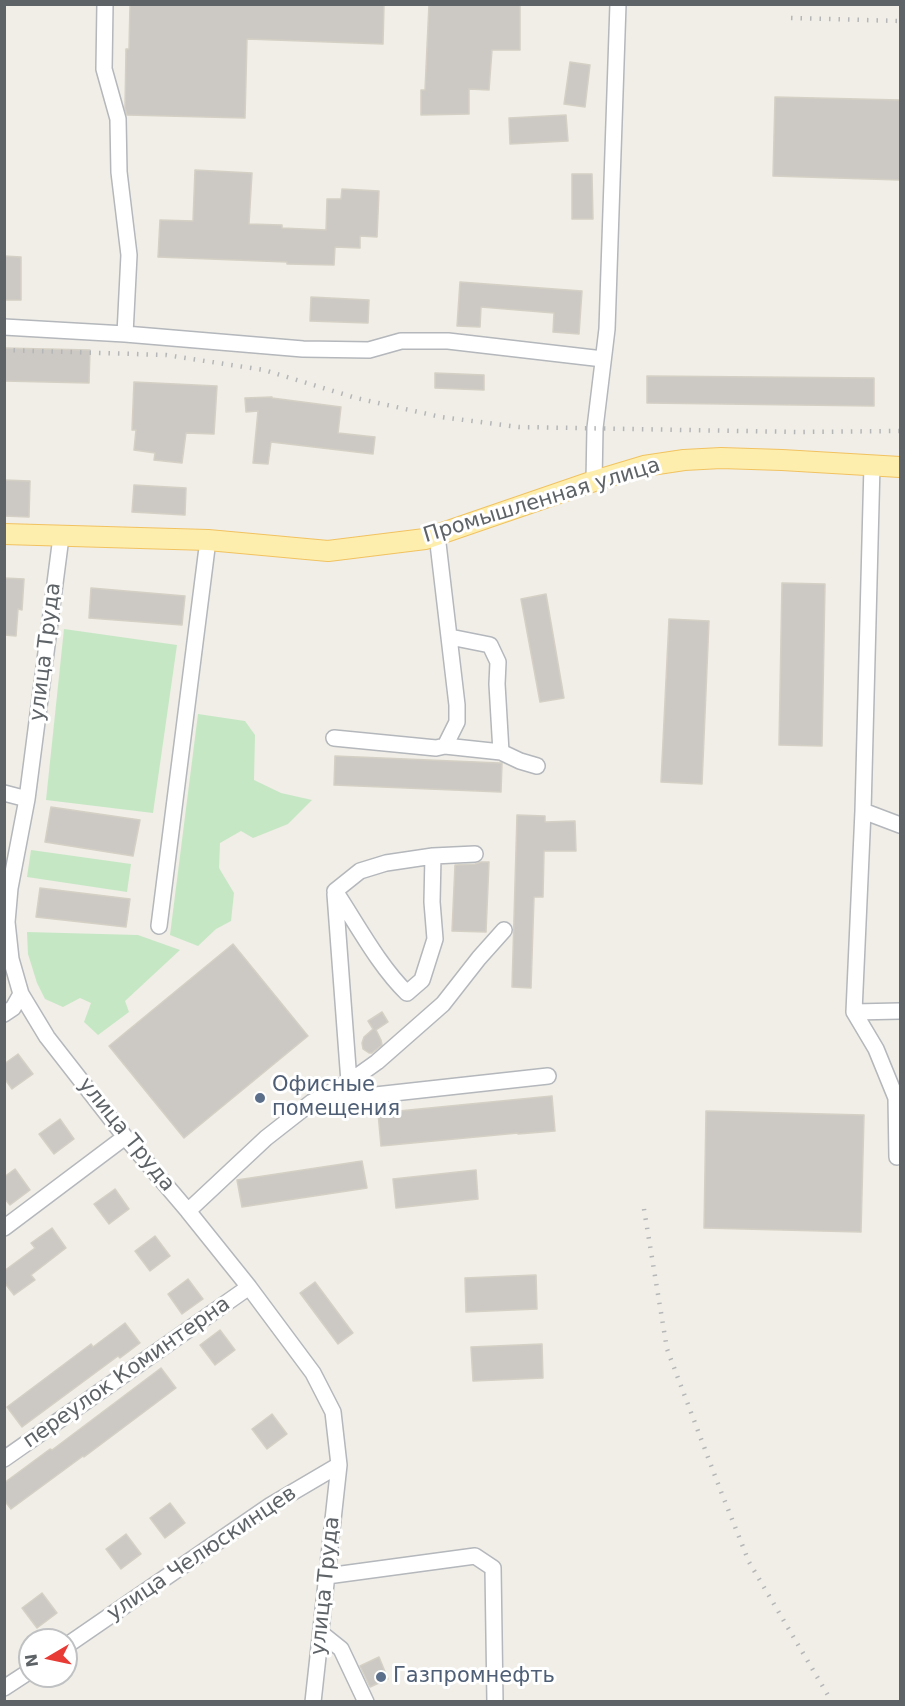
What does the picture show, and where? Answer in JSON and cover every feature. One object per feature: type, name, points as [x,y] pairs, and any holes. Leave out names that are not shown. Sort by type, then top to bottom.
[{"type":"main road","name":"Промышленная улица","points":[[4,534],[208,540],[328,551],[425,539],[594,481],[644,466],[684,460],[712,458],[782,460],[900,467]]},
{"type":"street","points":[[105,4],[104,69],[118,119],[119,172],[129,255],[125,334]]},
{"type":"street","points":[[594,481],[595,428],[607,329],[618,4]]},
{"type":"street","points":[[4,327],[125,334],[303,349],[369,350],[401,341],[447,341],[603,358]]},
{"type":"street","points":[[872,465],[863,811],[854,1012],[876,1049],[896,1098],[897,1157]]},
{"type":"street","points":[[437,535],[457,705],[457,722],[445,746]]},
{"type":"street","name":"улица Труда","points":[[61,537],[27,799],[10,888],[7,922],[10,959],[21,994],[47,1037],[125,1137],[249,1287],[313,1373],[333,1412],[339,1465],[313,1701]]},
{"type":"street","points":[[159,926],[208,540]]},
{"type":"street","points":[[450,637],[490,645],[498,662],[501,752]]},
{"type":"street","points":[[334,738],[501,752],[537,766]]},
{"type":"street","points":[[4,793],[27,799]]},
{"type":"street","points":[[863,811],[900,825]]},
{"type":"street","points":[[335,891],[360,871],[386,863],[433,856],[475,854]]},
{"type":"street","points":[[335,891],[368,942],[407,993],[422,980],[435,939],[432,902],[433,856]]},
{"type":"street","points":[[335,891],[349,1082]]},
{"type":"street","points":[[188,1211],[266,1138],[312,1102],[349,1082],[377,1062],[443,1004],[504,930]]},
{"type":"street","points":[[4,1014],[13,1008],[21,994]]},
{"type":"street","points":[[854,1012],[900,1011]]},
{"type":"street","points":[[312,1102],[548,1076]]},
{"type":"street","points":[[4,1228],[125,1137]]},
{"type":"street","name":"переулок Коминтерна","points":[[4,1459],[249,1287]]},
{"type":"street","name":"улица Челюскинцев","points":[[78,1638],[271,1504],[339,1465]]},
{"type":"street","points":[[327,1576],[475,1556],[493,1568],[495,1701]]},
{"type":"street","points":[[321,1633],[341,1649],[366,1701]]},
{"type":"street","points":[[4,1688],[18,1679]]},
{"type":"green space","points":[[64,629],[177,645],[153,813],[46,800]]},
{"type":"green space","points":[[198,714],[245,721],[255,735],[254,780],[281,793],[312,800],[288,824],[253,838],[241,831],[220,843],[219,868],[234,893],[231,921],[216,929],[198,946],[170,935]]},
{"type":"green space","points":[[31,850],[131,864],[127,892],[27,877]]},
{"type":"green space","points":[[27,932],[138,935],[180,950],[125,1001],[129,1012],[98,1035],[84,1022],[91,1003],[80,998],[63,1007],[45,999],[37,983],[28,954]]},
{"type":"building","points":[[130,4],[384,4],[383,44],[247,39],[245,118],[127,115],[125,108],[126,49],[129,49]]},
{"type":"building","points":[[429,4],[520,4],[520,50],[492,50],[489,90],[469,89],[469,114],[421,115],[421,90],[425,90]]},
{"type":"building","points":[[570,62],[590,65],[585,107],[564,104]]},
{"type":"building","points":[[775,97],[900,100],[900,180],[773,176]]},
{"type":"building","points":[[566,115],[568,141],[510,144],[509,118]]},
{"type":"building","points":[[195,170],[252,173],[249,224],[282,225],[282,228],[326,230],[327,199],[341,199],[342,189],[379,191],[377,237],[360,236],[360,248],[335,247],[334,265],[158,257],[160,220],[193,221]]},
{"type":"building","points":[[572,174],[592,174],[593,219],[572,219]]},
{"type":"building","points":[[4,256],[21,257],[21,300],[4,300]]},
{"type":"building","points":[[460,282],[582,291],[579,334],[553,332],[554,313],[481,307],[480,327],[457,326]]},
{"type":"building","points":[[311,297],[369,300],[368,323],[310,321]]},
{"type":"building","points":[[4,348],[90,350],[89,383],[4,381]]},
{"type":"building","points":[[435,373],[484,375],[484,390],[435,388]]},
{"type":"building","points":[[647,376],[874,378],[874,406],[647,403]]},
{"type":"building","points":[[134,382],[217,386],[214,434],[186,433],[182,463],[154,460],[155,453],[134,450],[136,430],[132,430]]},
{"type":"building","points":[[272,397],[341,407],[338,433],[375,437],[373,454],[271,442],[268,464],[253,463],[258,411],[246,412],[245,398]]},
{"type":"building","points":[[4,480],[30,481],[29,517],[4,516]]},
{"type":"building","points":[[134,485],[186,488],[185,515],[132,512]]},
{"type":"building","points":[[4,578],[24,579],[22,610],[18,609],[16,636],[4,635]]},
{"type":"building","points":[[782,583],[825,584],[822,746],[779,745]]},
{"type":"building","points":[[91,588],[185,596],[182,625],[89,618]]},
{"type":"building","points":[[546,594],[564,698],[540,702],[521,599]]},
{"type":"building","points":[[669,619],[709,621],[702,784],[661,782]]},
{"type":"building","points":[[335,756],[502,763],[501,792],[334,785]]},
{"type":"building","points":[[51,807],[140,820],[133,856],[45,842]]},
{"type":"building","points":[[517,815],[545,816],[545,822],[575,821],[576,851],[544,851],[543,897],[534,897],[531,988],[512,987]]},
{"type":"building","points":[[489,862],[486,932],[452,931],[455,865]]},
{"type":"building","points":[[40,888],[130,899],[126,927],[36,917]]},
{"type":"building","points":[[233,944],[308,1036],[184,1138],[109,1046]]},
{"type":"building","points":[[382,1012],[388,1022],[376,1030],[382,1045],[369,1053],[363,1049],[362,1043],[364,1037],[373,1029],[368,1021]]},
{"type":"building","points":[[18,1054],[33,1074],[12,1089],[4,1078],[4,1064]]},
{"type":"building","points":[[552,1096],[555,1131],[381,1146],[378,1113]]},
{"type":"building","points":[[706,1111],[864,1115],[861,1232],[704,1228]]},
{"type":"building","points":[[60,1119],[74,1139],[54,1154],[39,1134]]},
{"type":"building","points":[[362,1161],[367,1188],[242,1207],[237,1180]]},
{"type":"building","points":[[15,1169],[30,1190],[10,1205],[4,1198],[4,1177]]},
{"type":"building","points":[[476,1170],[478,1199],[396,1208],[393,1179]]},
{"type":"building","points":[[115,1189],[129,1209],[109,1224],[94,1204]]},
{"type":"building","points":[[52,1228],[66,1248],[31,1275],[35,1280],[14,1295],[4,1282],[4,1271],[35,1248],[31,1243]]},
{"type":"building","points":[[155,1236],[170,1256],[150,1271],[135,1251]]},
{"type":"building","points":[[536,1275],[537,1309],[466,1312],[465,1278]]},
{"type":"building","points":[[188,1279],[203,1299],[182,1314],[168,1294]]},
{"type":"building","points":[[315,1282],[353,1333],[338,1344],[300,1293]]},
{"type":"building","points":[[125,1323],[140,1343],[120,1358],[118,1356],[22,1427],[7,1407],[91,1344],[93,1347]]},
{"type":"building","points":[[220,1330],[235,1350],[215,1365],[200,1345]]},
{"type":"building","points":[[542,1344],[543,1378],[473,1381],[471,1347]]},
{"type":"building","points":[[161,1368],[176,1388],[11,1509],[4,1500],[4,1483]]},
{"type":"building","points":[[272,1414],[287,1434],[267,1449],[252,1429]]},
{"type":"building","points":[[170,1503],[185,1523],[165,1538],[150,1518]]},
{"type":"building","points":[[126,1534],[141,1554],[121,1569],[106,1549]]},
{"type":"building","points":[[42,1593],[57,1613],[37,1628],[22,1608]]},
{"type":"building","points":[[379,1657],[388,1679],[370,1687],[360,1666]]},
{"type":"railway","points":[[791,18],[900,21]]},
{"type":"railway","points":[[4,350],[166,355],[264,370],[356,398],[441,417],[519,427],[798,432],[900,431]]},
{"type":"railway","points":[[644,1209],[667,1349],[720,1489],[749,1562],[832,1702]]},
{"type":"place","name":"Офисные помещения","points":[[260,1098]]},
{"type":"place","name":"Газпромнефть","points":[[381,1677]]}]
